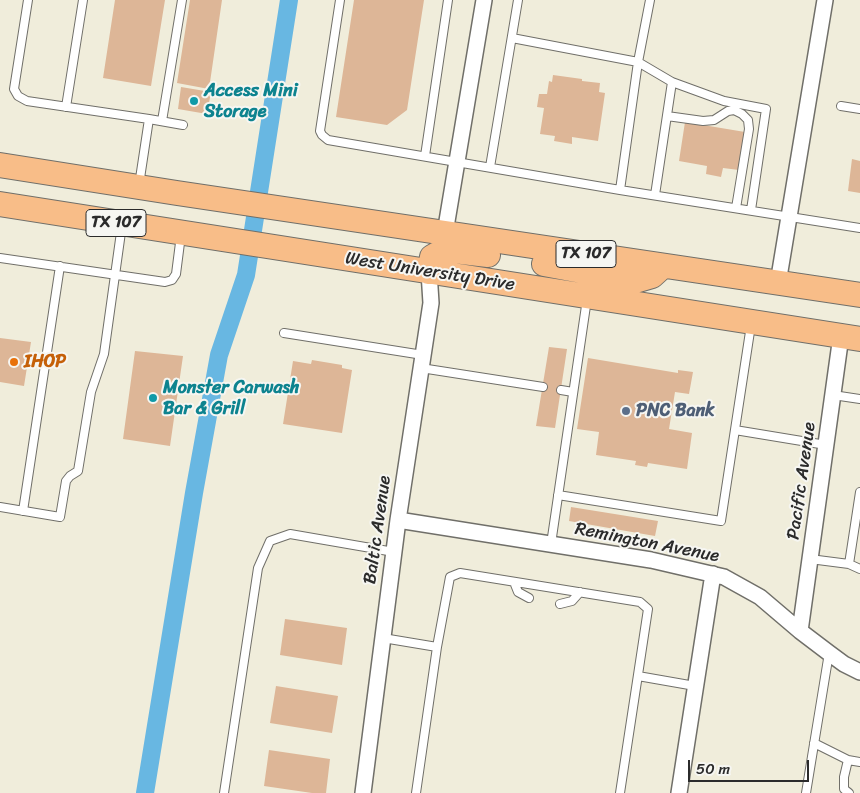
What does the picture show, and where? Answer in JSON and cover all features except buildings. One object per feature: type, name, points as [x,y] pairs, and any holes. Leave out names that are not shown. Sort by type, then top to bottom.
[{"type":"main road","name":"TX 107","points":[[0,165],[313,214],[860,295]]},
{"type":"main road","points":[[0,177],[165,200],[221,200]]},
{"type":"main road","name":"West University Drive","points":[[0,204],[851,338]]},
{"type":"main road","points":[[430,272],[432,257],[439,252],[454,252],[518,260],[635,281],[652,276],[663,266]]},
{"type":"street","points":[[445,233],[484,0]]},
{"type":"street","points":[[778,283],[825,0]]},
{"type":"street","name":"Baltic Avenue","points":[[363,793],[398,520],[431,303],[430,272]]},
{"type":"street","name":"Pacific Avenue","points":[[800,631],[833,395],[851,338]]},
{"type":"street","name":"Remington Avenue","points":[[398,520],[651,560],[724,577],[760,597],[829,653],[844,664],[860,672]]},
{"type":"street","points":[[679,793],[713,574]]},
{"type":"lane","points":[[28,0],[14,89],[18,96],[27,101],[183,125]]},
{"type":"lane","points":[[66,107],[83,0]]},
{"type":"lane","points":[[162,121],[182,0]]},
{"type":"lane","points":[[340,0],[320,131],[328,140],[620,190],[860,228]]},
{"type":"lane","points":[[425,156],[448,0]]},
{"type":"lane","points":[[490,168],[518,0]]},
{"type":"lane","points":[[620,190],[638,62],[650,0]]},
{"type":"lane","points":[[512,38],[638,62],[672,82],[724,101],[766,109],[751,210]]},
{"type":"lane","points":[[655,195],[672,82]]},
{"type":"lane","points":[[841,106],[860,109]]},
{"type":"lane","points":[[667,116],[703,121],[714,120],[728,111],[734,110],[748,120],[749,129],[736,208]]},
{"type":"lane","points":[[138,187],[150,119]]},
{"type":"lane","points":[[0,507],[60,517],[66,481],[78,471],[91,392],[104,354],[123,224]]},
{"type":"lane","points":[[0,258],[165,282],[172,280],[176,274],[182,233]]},
{"type":"lane","points":[[23,511],[60,266]]},
{"type":"lane","points":[[551,544],[587,297]]},
{"type":"lane","points":[[558,495],[721,521],[751,322]]},
{"type":"lane","points":[[284,333],[542,387]]},
{"type":"lane","points":[[561,390],[573,392]]},
{"type":"lane","points":[[833,395],[860,399]]},
{"type":"lane","points":[[735,430],[826,445]]},
{"type":"lane","points":[[849,564],[860,492]]},
{"type":"lane","points":[[224,793],[258,568],[270,541],[290,534],[394,552]]},
{"type":"lane","points":[[810,559],[849,564],[860,569]]},
{"type":"lane","points":[[416,793],[437,647],[450,576],[460,573],[640,602],[648,609],[620,793]]},
{"type":"lane","points":[[514,582],[518,592],[529,598]]},
{"type":"lane","points":[[560,604],[572,601],[580,592]]},
{"type":"lane","points":[[383,638],[437,647]]},
{"type":"lane","points":[[806,793],[829,653]]},
{"type":"lane","points":[[638,676],[696,686]]},
{"type":"lane","points":[[814,743],[848,760],[860,762]]},
{"type":"lane","points":[[848,760],[844,777],[844,789],[849,793]]},
{"type":"waterway","points":[[145,793],[194,493],[219,355],[246,275],[289,0]]},
{"type":"place","name":"Access Mini Storage","points":[[194,101]]},
{"type":"place","name":"IHOP","points":[[14,362]]},
{"type":"place","name":"Monster Carwash Bar & Grill","points":[[153,398]]},
{"type":"place","name":"PNC Bank","points":[[626,411]]}]
